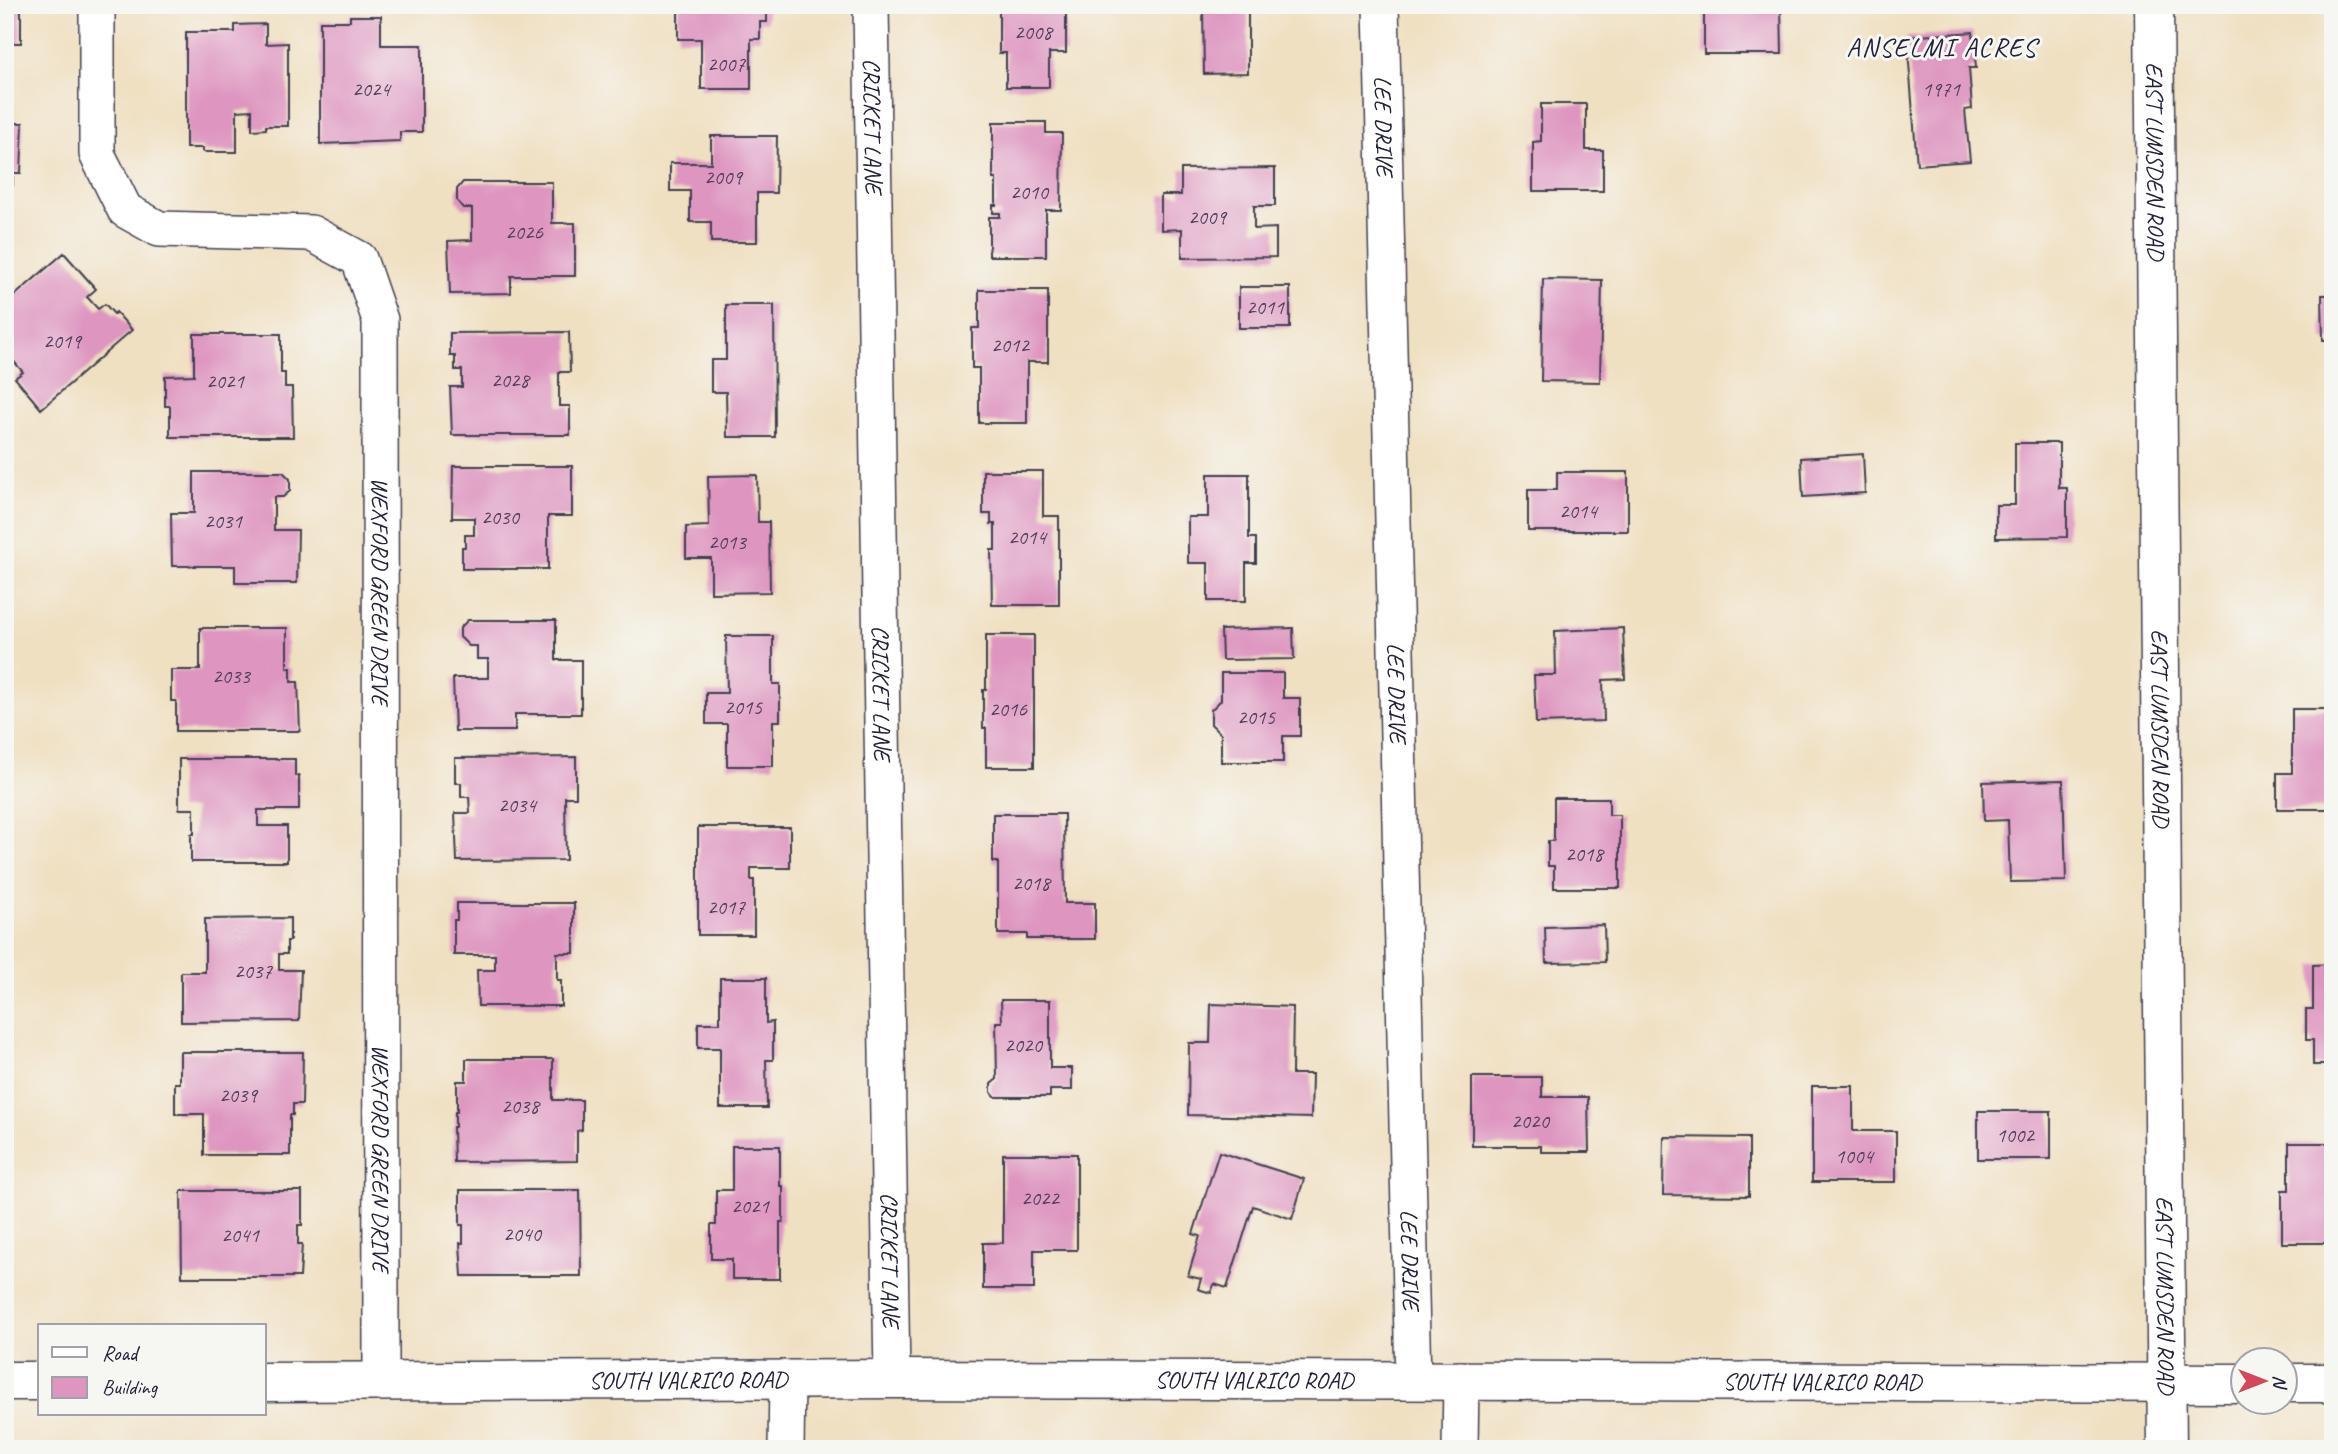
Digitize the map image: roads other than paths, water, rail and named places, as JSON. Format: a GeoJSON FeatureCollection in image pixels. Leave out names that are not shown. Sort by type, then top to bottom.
{"type":"FeatureCollection","features":[{"type":"Feature","properties":{"kind":"street","name":"WEXFORD GREEN DRIVE"},"geometry":{"type":"LineString","coordinates":[[97,5],[97,154],[125,210],[159,229],[311,233],[359,259],[380,320],[381,1382]]}},
{"type":"Feature","properties":{"kind":"street","name":"CRICKET LANE"},"geometry":{"type":"LineString","coordinates":[[871,5],[892,1379]]}},
{"type":"Feature","properties":{"kind":"street","name":"LEE DRIVE"},"geometry":{"type":"LineString","coordinates":[[1381,5],[1413,1381]]}},
{"type":"Feature","properties":{"kind":"street","name":"EAST LUMSDEN ROAD"},"geometry":{"type":"LineString","coordinates":[[2154,5],[2167,1449]]}},
{"type":"Feature","properties":{"kind":"street","name":"SOUTH VALRICO ROAD"},"geometry":{"type":"LineString","coordinates":[[266,1382],[892,1379],[2230,1383]]}},
{"type":"Feature","properties":{"kind":"street"},"geometry":{"type":"LineString","coordinates":[[1460,1449],[1461,1380]]}},
{"type":"Feature","properties":{"kind":"street"},"geometry":{"type":"LineString","coordinates":[[5,1381],[38,1381]]}},
{"type":"Feature","properties":{"kind":"street"},"geometry":{"type":"LineString","coordinates":[[786,1449],[787,1381]]}},
{"type":"Feature","properties":{"kind":"street"},"geometry":{"type":"LineString","coordinates":[[2300,1383],[2333,1383]]}},
{"type":"Feature","properties":{"kind":"district","name":"ANSELMI ACRES"},"geometry":{"type":"Point","coordinates":[1942,47]}}]}
